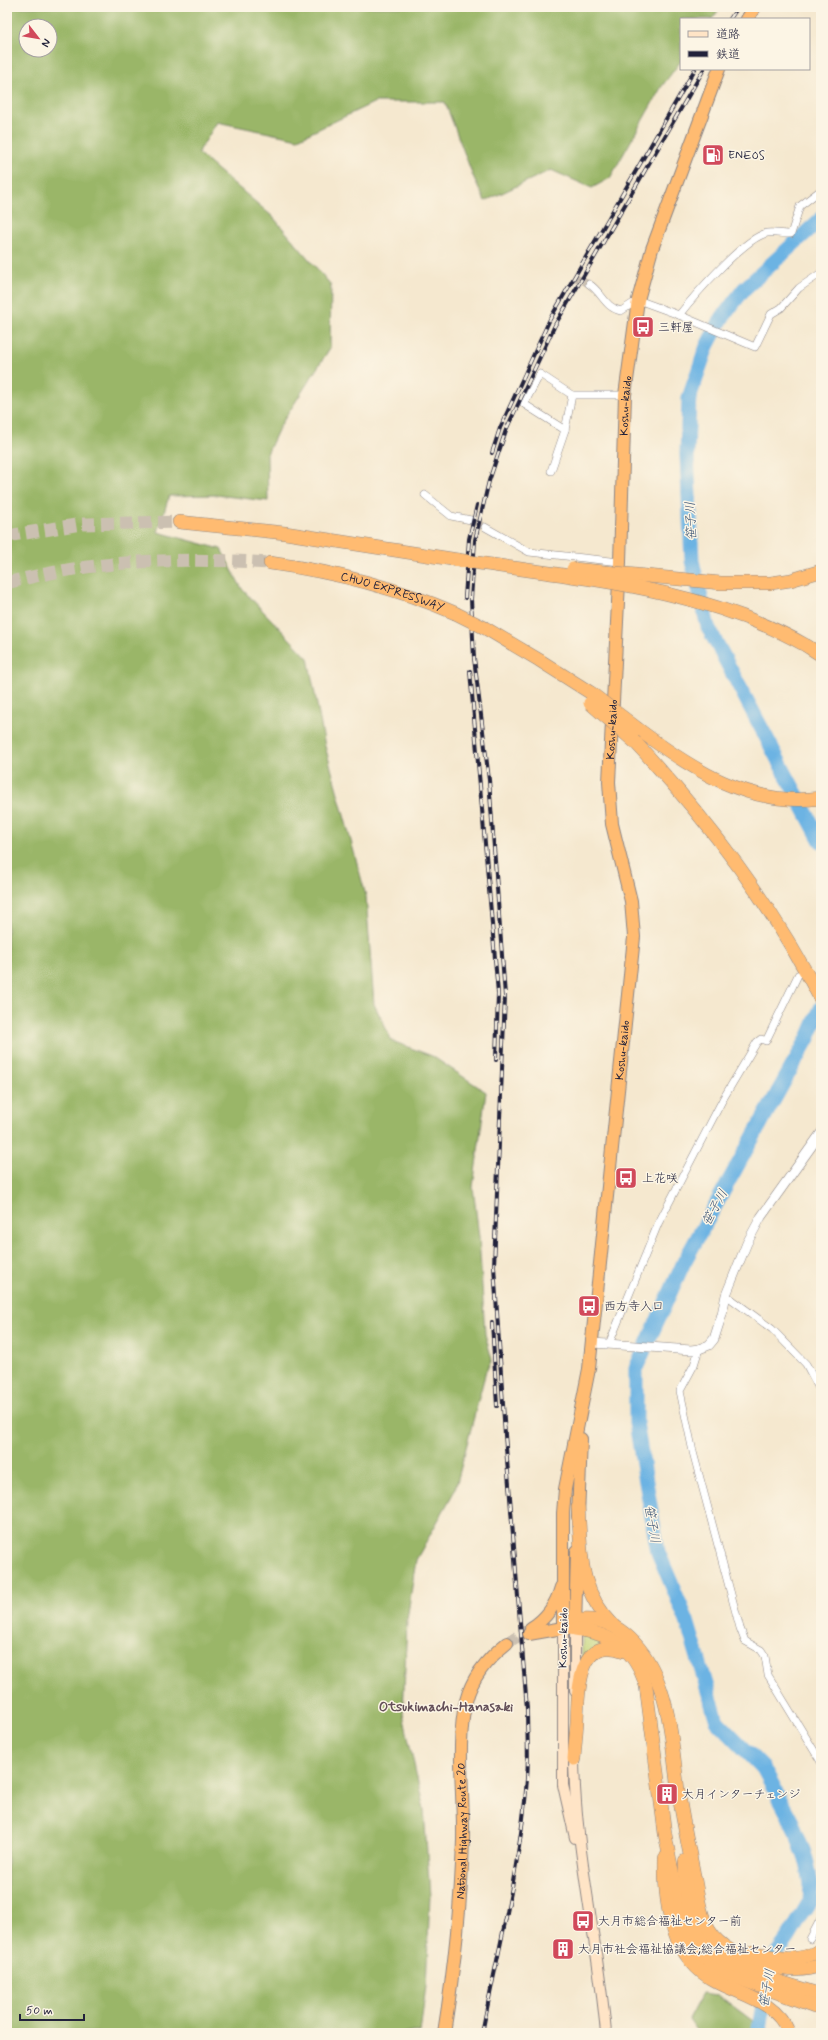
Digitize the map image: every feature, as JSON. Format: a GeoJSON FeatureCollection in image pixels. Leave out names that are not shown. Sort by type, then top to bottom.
{"type":"FeatureCollection","features":[{"type":"Feature","properties":{"kind":"highway"},"geometry":{"type":"LineString","coordinates":[[748,18],[755,7]]}},
{"type":"Feature","properties":{"kind":"highway","name":"Koshu-kaido"},"geometry":{"type":"LineString","coordinates":[[571,1626],[564,1575],[563,1513],[566,1489],[584,1400],[593,1343],[634,937],[631,901],[612,824],[609,787],[620,562],[625,395],[638,300],[652,249],[719,70]]}},
{"type":"Feature","properties":{"kind":"highway"},"geometry":{"type":"LineString","coordinates":[[180,522],[278,532],[458,559],[617,584],[695,600],[759,621],[807,646],[821,656]]}},
{"type":"Feature","properties":{"kind":"highway"},"geometry":{"type":"LineString","coordinates":[[458,559],[721,583],[771,583],[791,580],[821,571]]}},
{"type":"Feature","properties":{"kind":"highway","name":"CHUO EXPRESSWAY"},"geometry":{"type":"LineString","coordinates":[[270,563],[314,569],[352,578],[424,600],[455,613],[539,660],[590,698]]}},
{"type":"Feature","properties":{"kind":"highway"},"geometry":{"type":"LineString","coordinates":[[590,698],[638,729],[669,752],[698,770],[730,786],[748,792],[789,799],[821,798]]}},
{"type":"Feature","properties":{"kind":"highway"},"geometry":{"type":"LineString","coordinates":[[590,698],[636,743],[693,807],[724,845],[792,945],[821,1000]]}},
{"type":"Feature","properties":{"kind":"highway","name":"Koshu-kaido"},"geometry":{"type":"LineString","coordinates":[[571,1626],[584,1400]]}},
{"type":"Feature","properties":{"kind":"highway"},"geometry":{"type":"LineString","coordinates":[[578,1508],[584,1580],[598,1608],[614,1626],[638,1647],[647,1658],[662,1690],[667,1712],[685,1831],[687,1892],[696,1931],[709,1950],[735,1966],[814,2000]]}},
{"type":"Feature","properties":{"kind":"highway"},"geometry":{"type":"LineString","coordinates":[[564,1575],[553,1607],[541,1622],[530,1631],[571,1626],[589,1619],[598,1620],[614,1626]]}},
{"type":"Feature","properties":{"kind":"highway"},"geometry":{"type":"LineString","coordinates":[[571,1626],[602,1634],[619,1644],[628,1652],[639,1667],[646,1686],[650,1734],[665,1834],[664,1876],[675,1935],[680,1948],[696,1968],[718,1983],[735,1966],[776,1958],[797,1958],[821,1949]]}},
{"type":"Feature","properties":{"kind":"highway","name":"National Highway Route 20"},"geometry":{"type":"LineString","coordinates":[[444,2033],[460,1901],[463,1841],[462,1720],[472,1683],[488,1661],[507,1643]]}},
{"type":"Feature","properties":{"kind":"highway"},"geometry":{"type":"LineString","coordinates":[[574,1759],[578,1689],[584,1665],[596,1652],[603,1648],[619,1649],[628,1652]]}},
{"type":"Feature","properties":{"kind":"highway"},"geometry":{"type":"LineString","coordinates":[[685,1831],[710,1917],[723,1936],[735,1966],[752,1996],[773,2010],[782,2019],[789,2033]]}},
{"type":"Feature","properties":{"kind":"highway"},"geometry":{"type":"LineString","coordinates":[[735,1966],[800,1969],[817,1966]]}},
{"type":"Feature","properties":{"kind":"main road","name":"Koshu-kaido"},"geometry":{"type":"LineString","coordinates":[[571,1626],[574,1759],[584,1875],[606,2033]]}},
{"type":"Feature","properties":{"kind":"main road","name":"Koshu-kaido"},"geometry":{"type":"LineString","coordinates":[[571,1626],[563,1785],[584,1875]]}},
{"type":"Feature","properties":{"kind":"street"},"geometry":{"type":"LineString","coordinates":[[680,315],[693,297],[744,247],[766,233],[791,234],[800,206],[821,190]]}},
{"type":"Feature","properties":{"kind":"street"},"geometry":{"type":"LineString","coordinates":[[589,284],[597,289],[606,304],[613,310],[621,311],[638,300],[680,315],[755,347],[771,314],[782,308],[799,288],[821,273]]}},
{"type":"Feature","properties":{"kind":"street"},"geometry":{"type":"LineString","coordinates":[[564,430],[524,404],[540,374],[572,395],[625,395]]}},
{"type":"Feature","properties":{"kind":"street"},"geometry":{"type":"LineString","coordinates":[[551,471],[564,430],[572,395]]}},
{"type":"Feature","properties":{"kind":"street"},"geometry":{"type":"LineString","coordinates":[[424,495],[451,516],[463,520],[471,520]]}},
{"type":"Feature","properties":{"kind":"street"},"geometry":{"type":"LineString","coordinates":[[485,528],[529,552],[620,562]]}},
{"type":"Feature","properties":{"kind":"street"},"geometry":{"type":"LineString","coordinates":[[609,1344],[658,1224],[723,1099],[757,1042],[761,1039],[766,1041],[798,975]]}},
{"type":"Feature","properties":{"kind":"street"},"geometry":{"type":"LineString","coordinates":[[593,1343],[695,1349],[709,1345],[714,1339],[726,1295],[747,1243],[761,1217],[821,1133]]}},
{"type":"Feature","properties":{"kind":"street"},"geometry":{"type":"LineString","coordinates":[[726,1295],[772,1329],[792,1349],[806,1364],[821,1392]]}},
{"type":"Feature","properties":{"kind":"street"},"geometry":{"type":"LineString","coordinates":[[695,1349],[694,1365],[680,1391],[693,1452],[740,1628],[745,1641],[761,1650],[765,1656],[768,1675],[821,1762]]}},
{"type":"Feature","properties":{"kind":"street"},"geometry":{"type":"LineString","coordinates":[[810,1939],[821,1918]]}},
{"type":"Feature","properties":{"kind":"green space"},"geometry":{"type":"Polygon","coordinates":[[[7,7],[721,7],[713,18],[680,18],[680,62],[662,86],[610,178],[592,188],[551,170],[485,201],[473,176],[445,102],[375,102],[298,139],[217,122],[198,153],[273,217],[331,285],[330,348],[280,426],[267,454],[268,501],[216,495],[169,496],[158,532],[221,549],[242,589],[308,658],[325,746],[366,896],[374,1004],[392,1041],[432,1056],[486,1092],[473,1187],[479,1237],[485,1334],[492,1360],[486,1371],[455,1490],[416,1560],[407,1620],[403,1714],[424,1810],[430,1896],[426,1985],[420,2033],[7,2033],[7,7]]]}},
{"type":"Feature","properties":{"kind":"green space"},"geometry":{"type":"Polygon","coordinates":[[[582,1634],[610,1642],[582,1659],[582,1634]]]}},
{"type":"Feature","properties":{"kind":"green space"},"geometry":{"type":"Polygon","coordinates":[[[702,1993],[718,1995],[769,2033],[698,2033],[688,2019],[702,1993]]]}},
{"type":"Feature","properties":{"kind":"waterway","name":"笹子川"},"geometry":{"type":"LineString","coordinates":[[821,219],[744,289],[722,318],[707,346],[689,398],[687,454],[692,561],[708,627],[821,841]]}},
{"type":"Feature","properties":{"kind":"waterway","name":"笹子川"},"geometry":{"type":"LineString","coordinates":[[758,2033],[772,1960],[789,1937],[810,1901],[811,1884],[807,1862],[792,1822],[763,1768],[717,1721],[687,1621],[658,1552],[636,1423],[636,1368],[684,1262],[808,1038],[821,1008]]}},
{"type":"Feature","properties":{"kind":"tunnel"},"geometry":{"type":"LineString","coordinates":[[574,277],[589,284]]}},
{"type":"Feature","properties":{"kind":"tunnel"},"geometry":{"type":"LineString","coordinates":[[471,520],[485,527]]}},
{"type":"Feature","properties":{"kind":"tunnel"},"geometry":{"type":"LineString","coordinates":[[7,536],[82,524],[179,522]]}},
{"type":"Feature","properties":{"kind":"tunnel"},"geometry":{"type":"LineString","coordinates":[[7,583],[72,569],[137,562],[204,560],[270,563]]}},
{"type":"Feature","properties":{"kind":"tunnel"},"geometry":{"type":"LineString","coordinates":[[507,1643],[531,1628]]}},
{"type":"Feature","properties":{"kind":"railway"},"geometry":{"type":"LineString","coordinates":[[731,18],[738,7]]}},
{"type":"Feature","properties":{"kind":"railway"},"geometry":{"type":"LineString","coordinates":[[492,453],[500,428],[550,319],[694,70]]}},
{"type":"Feature","properties":{"kind":"railway"},"geometry":{"type":"LineString","coordinates":[[482,2033],[520,1842],[527,1779],[528,1753],[527,1709],[505,1435],[494,1266],[505,996],[489,780],[474,658],[471,599],[475,540],[489,481],[506,430],[555,325],[703,70]]}},
{"type":"Feature","properties":{"kind":"railway"},"geometry":{"type":"LineString","coordinates":[[465,598],[469,539],[477,505]]}},
{"type":"Feature","properties":{"kind":"railway"},"geometry":{"type":"LineString","coordinates":[[470,671],[498,993],[496,1060]]}},
{"type":"Feature","properties":{"kind":"railway"},"geometry":{"type":"LineString","coordinates":[[492,1322],[497,1406]]}},
{"type":"Feature","properties":{"kind":"place","name":"ENEOS"},"geometry":{"type":"Point","coordinates":[713,155]}},
{"type":"Feature","properties":{"kind":"place","name":"三軒屋"},"geometry":{"type":"Point","coordinates":[643,327]}},
{"type":"Feature","properties":{"kind":"place","name":"上花咲"},"geometry":{"type":"Point","coordinates":[626,1178]}},
{"type":"Feature","properties":{"kind":"place","name":"西方寺入口"},"geometry":{"type":"Point","coordinates":[589,1306]}},
{"type":"Feature","properties":{"kind":"place","name":"大月インターチェンジ"},"geometry":{"type":"Point","coordinates":[667,1794]}},
{"type":"Feature","properties":{"kind":"place","name":"大月市総合福祉センター前"},"geometry":{"type":"Point","coordinates":[583,1921]}},
{"type":"Feature","properties":{"kind":"place","name":"大月市社会福祉協議会;総合福祉センター"},"geometry":{"type":"Point","coordinates":[563,1949]}},
{"type":"Feature","properties":{"kind":"district","name":"Otsukimachi-Hanasaki"},"geometry":{"type":"Point","coordinates":[446,1706]}}]}
